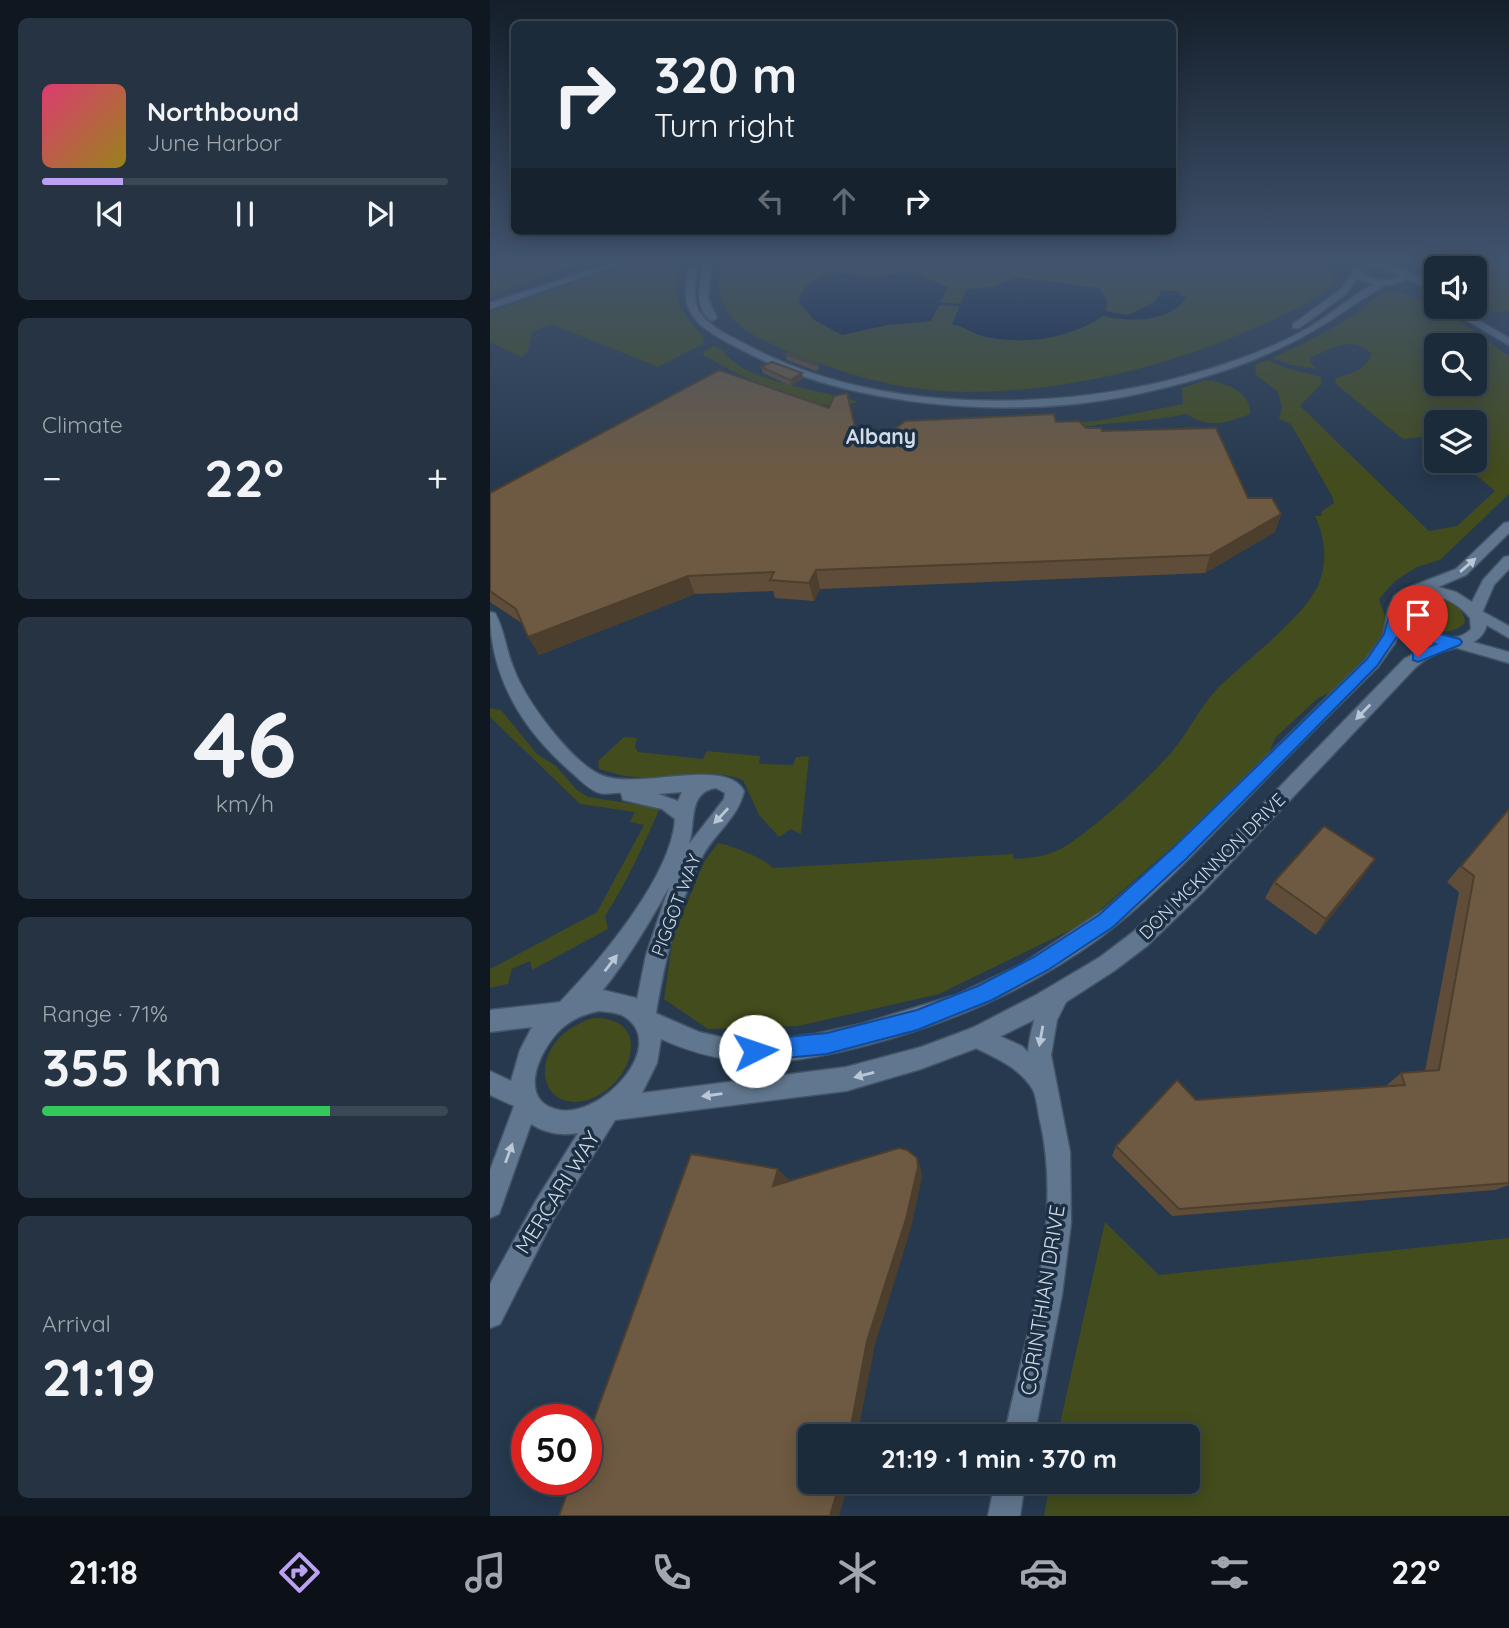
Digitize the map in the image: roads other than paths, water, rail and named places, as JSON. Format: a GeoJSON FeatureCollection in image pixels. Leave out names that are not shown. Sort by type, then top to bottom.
{"type":"FeatureCollection","features":[{"type":"Feature","properties":{"kind":"street"},"geometry":{"type":"LineString","coordinates":[[723,335],[766,361],[828,383],[890,394],[1020,403],[1101,397],[1161,386],[1218,368],[1303,335]]}},
{"type":"Feature","properties":{"kind":"street"},"geometry":{"type":"LineString","coordinates":[[968,401],[1088,392],[1183,370],[1279,335]]}},
{"type":"Feature","properties":{"kind":"street"},"geometry":{"type":"LineString","coordinates":[[1218,368],[1220,360],[1231,353]]}},
{"type":"Feature","properties":{"kind":"street"},"geometry":{"type":"LineString","coordinates":[[1183,370],[1218,368]]}},
{"type":"Feature","properties":{"kind":"street"},"geometry":{"type":"LineString","coordinates":[[1509,526],[1461,572],[1400,598],[1397,612],[1403,622],[1415,632],[1509,658]]}},
{"type":"Feature","properties":{"kind":"street"},"geometry":{"type":"LineString","coordinates":[[1475,613],[1488,583],[1509,560]]}},
{"type":"Feature","properties":{"kind":"street"},"geometry":{"type":"LineString","coordinates":[[1417,590],[1450,595],[1509,634]]}},
{"type":"Feature","properties":{"kind":"street","name":"DON MCKINNON DRIVE"},"geometry":{"type":"LineString","coordinates":[[644,1019],[699,1044],[726,1049],[755,1051],[827,1044],[917,1020],[985,993],[1041,964],[1106,921],[1180,853],[1372,663],[1391,635],[1397,612]]}},
{"type":"Feature","properties":{"kind":"street","name":"DON MCKINNON DRIVE"},"geometry":{"type":"LineString","coordinates":[[610,1109],[846,1079],[921,1058],[976,1037],[1059,994],[1107,964],[1169,912],[1410,663],[1426,652],[1476,634],[1479,622],[1475,613]]}},
{"type":"Feature","properties":{"kind":"street"},"geometry":{"type":"LineString","coordinates":[[490,617],[506,671],[522,703],[555,747],[594,781],[614,791],[667,803],[684,816]]}},
{"type":"Feature","properties":{"kind":"street"},"geometry":{"type":"LineString","coordinates":[[594,781],[625,787],[709,781]]}},
{"type":"Feature","properties":{"kind":"street","name":"PIGGOT WAY"},"geometry":{"type":"LineString","coordinates":[[564,1013],[597,981],[623,946],[684,835],[684,807],[689,795],[709,781],[728,784],[735,791],[735,797],[727,811],[701,839],[660,937],[644,1019]]}},
{"type":"Feature","properties":{"kind":"street","name":"CORINTHIAN DRIVE"},"geometry":{"type":"LineString","coordinates":[[1021,1424],[1058,1228],[1058,1152],[1040,1081],[1039,1057],[1042,1028],[1059,994]]}},
{"type":"Feature","properties":{"kind":"street"},"geometry":{"type":"LineString","coordinates":[[490,1083],[526,1100],[541,1117],[567,1124],[582,1122],[610,1109],[633,1088],[646,1065],[650,1041],[644,1019],[631,1006],[611,1000],[587,1002],[564,1013],[543,1031],[528,1053],[522,1077],[526,1100],[490,1205]]}},
{"type":"Feature","properties":{"kind":"street"},"geometry":{"type":"LineString","coordinates":[[490,1021],[564,1013]]}},
{"type":"Feature","properties":{"kind":"street","name":"CORINTHIAN DRIVE"},"geometry":{"type":"LineString","coordinates":[[976,1037],[1014,1054],[1040,1081]]}},
{"type":"Feature","properties":{"kind":"street","name":"MERCARI WAY"},"geometry":{"type":"LineString","coordinates":[[490,1314],[522,1245],[559,1182],[610,1109]]}},
{"type":"Feature","properties":{"kind":"street"},"geometry":{"type":"LineString","coordinates":[[1004,1516],[1008,1494]]}},
{"type":"Feature","properties":{"kind":"water"},"geometry":{"type":"Polygon","coordinates":[[[979,335],[1061,335],[1029,340],[979,335]]]}},
{"type":"Feature","properties":{"kind":"district","name":"Albany"},"geometry":{"type":"Point","coordinates":[881,436]}}]}
